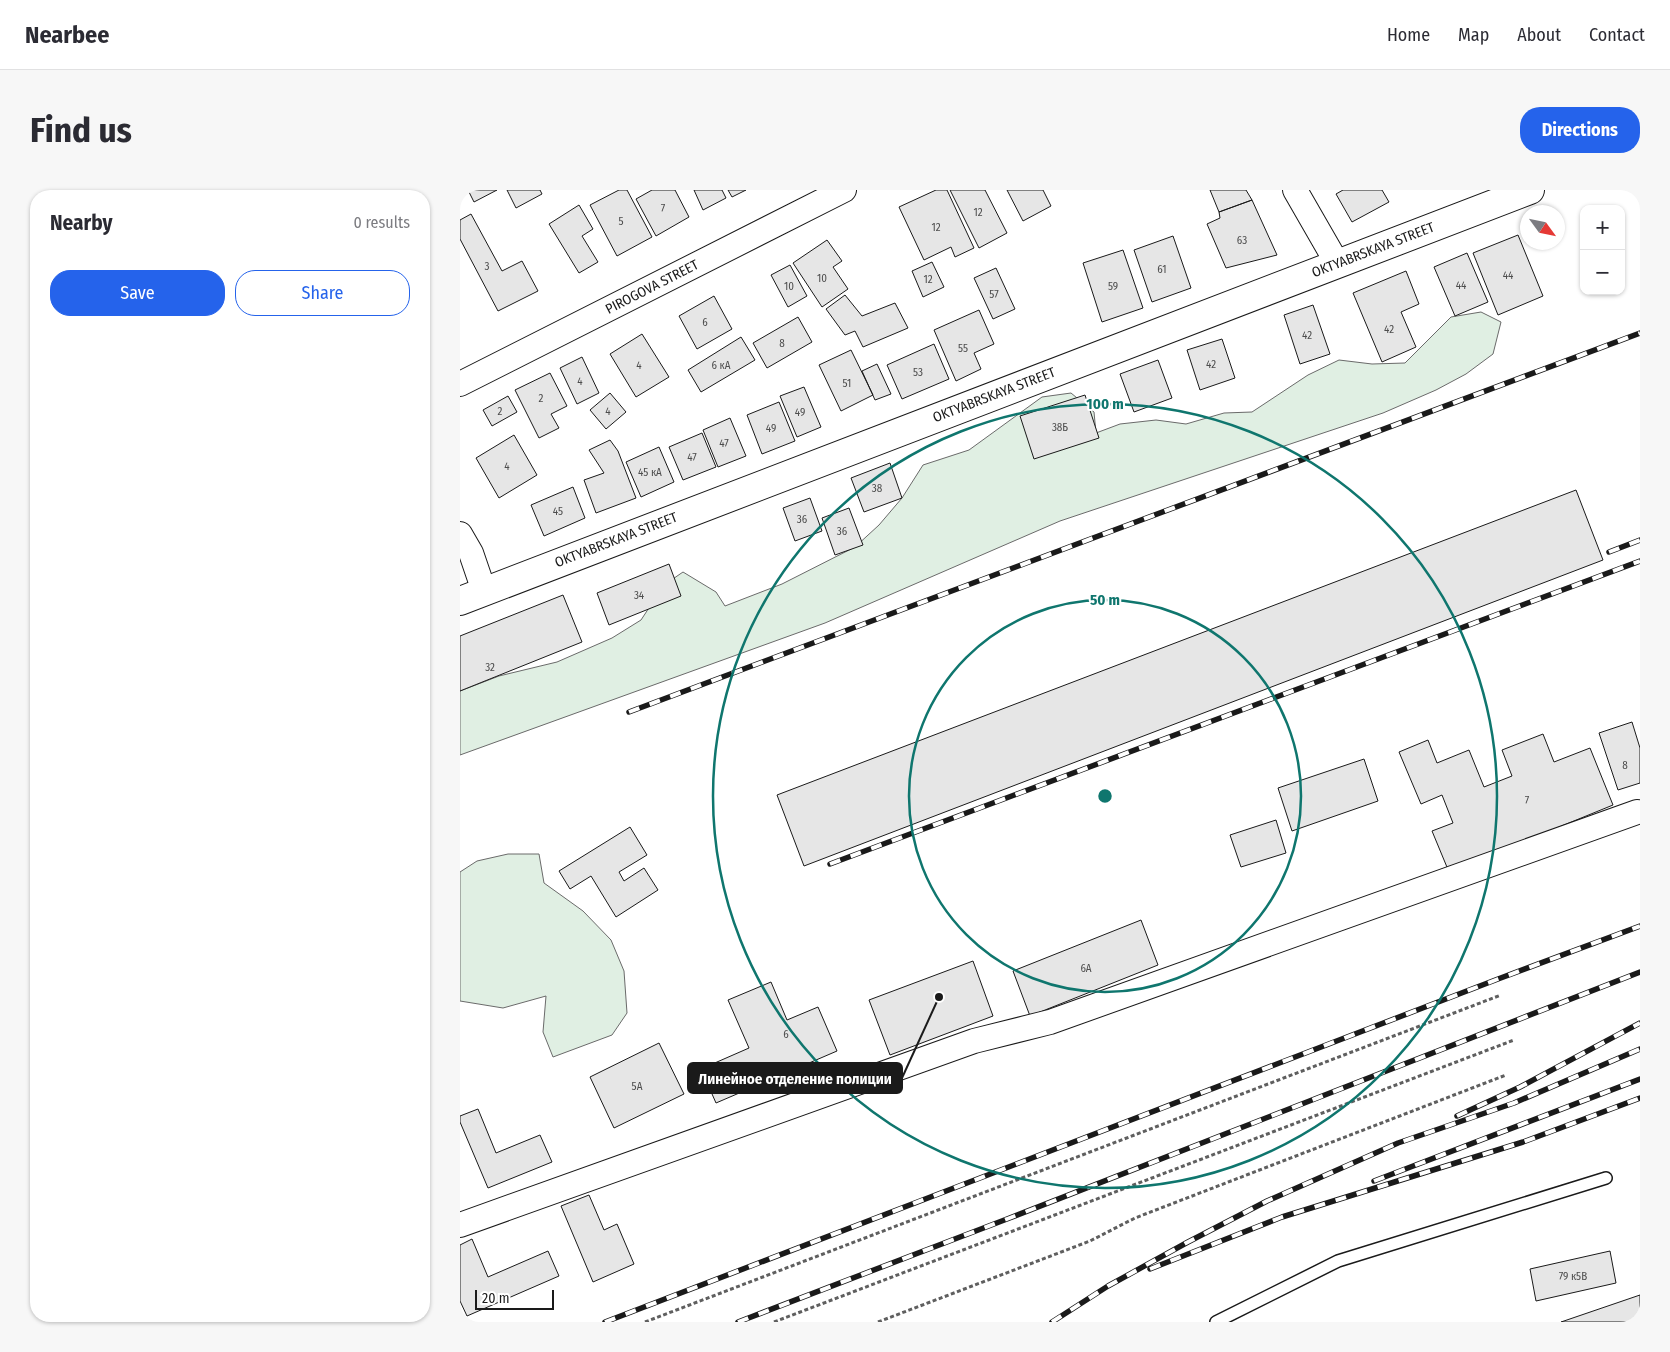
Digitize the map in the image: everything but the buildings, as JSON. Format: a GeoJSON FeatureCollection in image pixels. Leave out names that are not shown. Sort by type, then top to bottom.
{"type":"FeatureCollection","features":[{"type":"Feature","properties":{"kind":"street","name":"PIROGOVA STREET"},"geometry":{"type":"LineString","coordinates":[[460,384],[844,190]]}},
{"type":"Feature","properties":{"kind":"street"},"geometry":{"type":"LineString","coordinates":[[1295,190],[1337,263]]}},
{"type":"Feature","properties":{"kind":"street","name":"OKTYABRSKAYA STREET"},"geometry":{"type":"LineString","coordinates":[[472,596],[1530,190]]}},
{"type":"Feature","properties":{"kind":"street"},"geometry":{"type":"LineString","coordinates":[[460,534],[471,553],[472,596]]}},
{"type":"Feature","properties":{"kind":"street"},"geometry":{"type":"LineString","coordinates":[[460,1225],[974,1041],[1050,1022],[1638,811]]}},
{"type":"Feature","properties":{"kind":"lane"},"geometry":{"type":"LineString","coordinates":[[1216,1322],[1338,1261],[1606,1178]]}},
{"type":"Feature","properties":{"kind":"path"},"geometry":{"type":"LineString","coordinates":[[645,1322],[1501,995]]}},
{"type":"Feature","properties":{"kind":"path"},"geometry":{"type":"LineString","coordinates":[[774,1322],[1514,1040]]}},
{"type":"Feature","properties":{"kind":"path"},"geometry":{"type":"LineString","coordinates":[[878,1322],[1090,1241],[1135,1218],[1506,1076]]}},
{"type":"Feature","properties":{"kind":"green space"},"geometry":{"type":"Polygon","coordinates":[[[1481,312],[1501,322],[1493,354],[1466,374],[1436,390],[1383,413],[1060,521],[825,623],[460,755],[460,691],[499,676],[557,662],[612,638],[641,620],[664,585],[683,572],[716,592],[725,606],[782,584],[855,547],[879,525],[902,498],[923,465],[969,450],[1042,397],[1071,393],[1094,412],[1096,433],[1120,424],[1156,420],[1186,424],[1224,413],[1252,412],[1308,375],[1339,360],[1372,364],[1405,363],[1451,317],[1481,312]]]}},
{"type":"Feature","properties":{"kind":"green space"},"geometry":{"type":"Polygon","coordinates":[[[508,854],[539,854],[544,883],[583,911],[611,940],[624,971],[627,1013],[612,1035],[553,1057],[543,1032],[546,996],[503,1008],[460,1001],[460,872],[477,861],[508,854]]]}},
{"type":"Feature","properties":{"kind":"railway"},"geometry":{"type":"LineString","coordinates":[[629,712],[1640,333]]}},
{"type":"Feature","properties":{"kind":"railway"},"geometry":{"type":"LineString","coordinates":[[1609,552],[1640,540]]}},
{"type":"Feature","properties":{"kind":"railway"},"geometry":{"type":"LineString","coordinates":[[830,864],[1640,561]]}},
{"type":"Feature","properties":{"kind":"railway"},"geometry":{"type":"LineString","coordinates":[[605,1322],[1640,926]]}},
{"type":"Feature","properties":{"kind":"railway"},"geometry":{"type":"LineString","coordinates":[[738,1322],[1640,972]]}},
{"type":"Feature","properties":{"kind":"railway"},"geometry":{"type":"LineString","coordinates":[[1457,1116],[1520,1087],[1640,1023]]}},
{"type":"Feature","properties":{"kind":"railway"},"geometry":{"type":"LineString","coordinates":[[1052,1322],[1108,1286],[1267,1201],[1398,1143],[1514,1103],[1640,1049]]}},
{"type":"Feature","properties":{"kind":"railway"},"geometry":{"type":"LineString","coordinates":[[1374,1181],[1640,1079]]}},
{"type":"Feature","properties":{"kind":"railway"},"geometry":{"type":"LineString","coordinates":[[1150,1269],[1282,1217],[1523,1142],[1640,1098]]}},
{"type":"Feature","properties":{"kind":"place","name":"Линейное отделение полиции"},"geometry":{"type":"Point","coordinates":[939,997]}}]}
